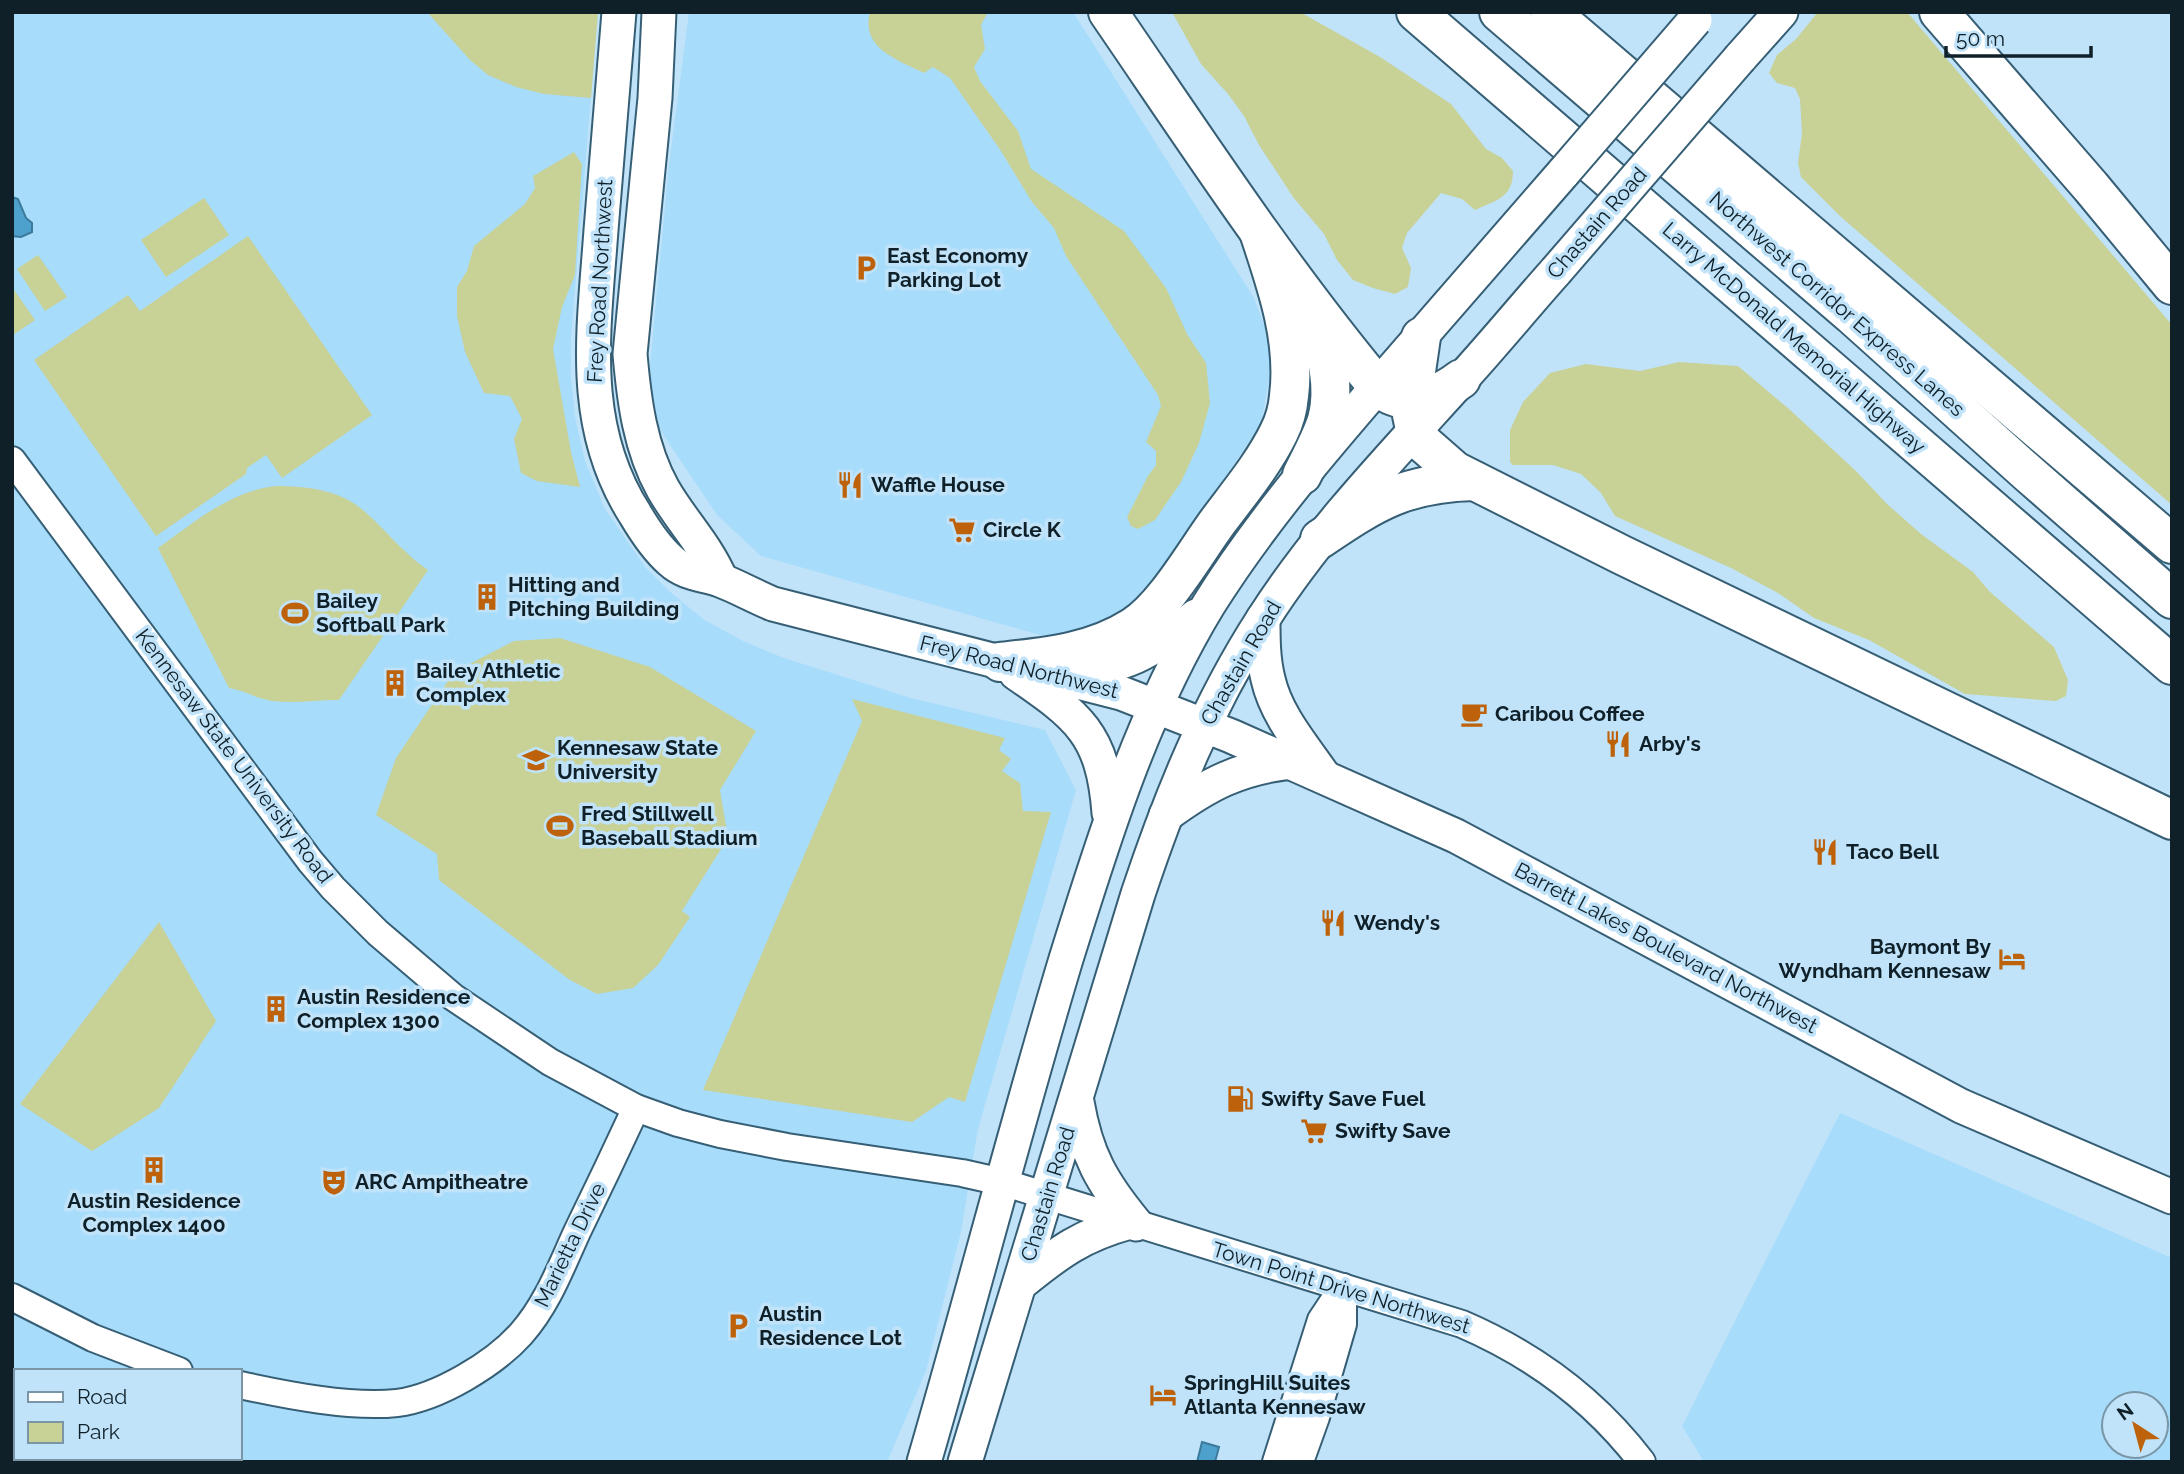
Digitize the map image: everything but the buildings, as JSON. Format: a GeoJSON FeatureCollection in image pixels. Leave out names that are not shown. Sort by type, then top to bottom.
{"type":"FeatureCollection","features":[{"type":"Feature","properties":{"kind":"highway"},"geometry":{"type":"LineString","coordinates":[[1108,12],[1260,234],[1313,306],[1402,405],[1423,443],[1436,457],[1474,481],[2172,820]]}},
{"type":"Feature","properties":{"kind":"highway","name":"Larry McDonald Memorial Highway"},"geometry":{"type":"LineString","coordinates":[[1416,12],[2172,665]]}},
{"type":"Feature","properties":{"kind":"highway","name":"Northwest Corridor Express Lanes"},"geometry":{"type":"LineString","coordinates":[[1499,12],[1852,315],[2172,599]]}},
{"type":"Feature","properties":{"kind":"highway"},"geometry":{"type":"LineString","coordinates":[[1550,12],[2172,544]]}},
{"type":"Feature","properties":{"kind":"highway"},"geometry":{"type":"LineString","coordinates":[[1939,12],[2172,285]]}},
{"type":"Feature","properties":{"kind":"highway"},"geometry":{"type":"LineString","coordinates":[[1000,662],[1062,655],[1093,646],[1118,636],[1148,616],[1269,450],[1286,416],[1291,372],[1290,350],[1279,296],[1260,234]]}},
{"type":"Feature","properties":{"kind":"highway"},"geometry":{"type":"LineString","coordinates":[[1302,475],[1327,419],[1330,396],[1328,367],[1313,306]]}},
{"type":"Feature","properties":{"kind":"highway"},"geometry":{"type":"LineString","coordinates":[[1402,405],[1421,337]]}},
{"type":"Feature","properties":{"kind":"highway"},"geometry":{"type":"LineString","coordinates":[[1402,405],[1436,396],[1461,379]]}},
{"type":"Feature","properties":{"kind":"highway"},"geometry":{"type":"LineString","coordinates":[[1320,539],[1371,506],[1409,489],[1446,482],[1474,481]]}},
{"type":"Feature","properties":{"kind":"main road","name":"Frey Road Northwest"},"geometry":{"type":"LineString","coordinates":[[619,12],[593,326],[592,375],[596,411],[616,478],[633,511],[652,539],[673,562],[686,570],[720,580],[764,601],[813,616],[1121,693],[1157,705]]}},
{"type":"Feature","properties":{"kind":"main road","name":"Frey Road Northwest"},"geometry":{"type":"LineString","coordinates":[[659,12],[655,98],[632,333],[633,394],[641,432],[663,489],[706,549],[720,580]]}},
{"type":"Feature","properties":{"kind":"main road","name":"Chastain Road"},"geometry":{"type":"LineString","coordinates":[[1461,379],[1781,12]]}},
{"type":"Feature","properties":{"kind":"main road"},"geometry":{"type":"LineString","coordinates":[[1421,337],[1698,16]]}},
{"type":"Feature","properties":{"kind":"main road","name":"Chastain Road"},"geometry":{"type":"LineString","coordinates":[[965,1462],[1138,894],[1166,815],[1204,724],[1238,659],[1263,618],[1320,539],[1402,405]]}},
{"type":"Feature","properties":{"kind":"main road"},"geometry":{"type":"LineString","coordinates":[[924,1462],[1051,1009],[1110,819],[1157,705],[1208,606],[1252,541],[1302,475],[1402,405]]}},
{"type":"Feature","properties":{"kind":"main road"},"geometry":{"type":"LineString","coordinates":[[1045,673],[1098,669],[1125,662],[1170,637],[1208,606]]}},
{"type":"Feature","properties":{"kind":"main road"},"geometry":{"type":"LineString","coordinates":[[1263,618],[1268,681],[1276,703],[1322,775]]}},
{"type":"Feature","properties":{"kind":"main road"},"geometry":{"type":"LineString","coordinates":[[1000,662],[1059,703],[1080,722],[1090,736],[1105,774],[1110,819]]}},
{"type":"Feature","properties":{"kind":"main road","name":"Barrett Lakes Boulevard Northwest"},"geometry":{"type":"LineString","coordinates":[[1157,705],[1433,825],[1961,1106],[2172,1197]]}},
{"type":"Feature","properties":{"kind":"main road"},"geometry":{"type":"LineString","coordinates":[[1166,815],[1223,778],[1262,765],[1291,762]]}},
{"type":"Feature","properties":{"kind":"main road"},"geometry":{"type":"LineString","coordinates":[[1021,1283],[1070,1245],[1096,1232],[1133,1223],[1092,1161],[1077,1099]]}},
{"type":"Feature","properties":{"kind":"street","name":"Kennesaw State University Road"},"geometry":{"type":"LineString","coordinates":[[12,460],[280,823],[341,897],[398,952],[473,1011],[550,1062],[636,1108],[678,1124],[720,1135],[962,1173],[1002,1182]]}},
{"type":"Feature","properties":{"kind":"street","name":"Marietta Drive"},"geometry":{"type":"LineString","coordinates":[[242,1385],[364,1404],[399,1403],[434,1392],[470,1374],[520,1335],[542,1306],[636,1108]]}},
{"type":"Feature","properties":{"kind":"street","name":"Town Point Drive Northwest"},"geometry":{"type":"LineString","coordinates":[[1002,1182],[1462,1324],[1519,1352],[1554,1374],[1610,1423],[1642,1462]]}},
{"type":"Feature","properties":{"kind":"street"},"geometry":{"type":"LineString","coordinates":[[1276,1462],[1321,1321],[1343,1287]]}},
{"type":"Feature","properties":{"kind":"street"},"geometry":{"type":"LineString","coordinates":[[1297,1462],[1302,1456],[1316,1417],[1343,1324],[1343,1287]]}},
{"type":"Feature","properties":{"kind":"street"},"geometry":{"type":"LineString","coordinates":[[12,1297],[93,1338],[174,1369]]}},
{"type":"Feature","properties":{"kind":"shaded area","name":"Kennesaw State University"},"geometry":{"type":"Polygon","coordinates":[[[12,12],[598,12],[571,338],[571,376],[575,417],[585,461],[605,509],[646,568],[669,591],[703,619],[743,641],[784,658],[911,698],[1045,730],[1076,790],[978,1129],[961,1232],[926,1371],[887,1462],[12,1462],[12,12]]]}},
{"type":"Feature","properties":{"kind":"shaded area"},"geometry":{"type":"Polygon","coordinates":[[[689,12],[1073,12],[1254,298],[1274,351],[1261,425],[1134,609],[1097,635],[1040,635],[761,556],[717,515],[658,427],[649,375],[669,165],[689,12]]]}},
{"type":"Feature","properties":{"kind":"shaded area"},"geometry":{"type":"Polygon","coordinates":[[[12,197],[18,199],[26,218],[32,223],[32,232],[21,237],[12,236],[12,197]]]}},
{"type":"Feature","properties":{"kind":"shaded area"},"geometry":{"type":"Polygon","coordinates":[[[1840,1113],[2172,1258],[2172,1462],[1704,1462],[1682,1426],[1840,1113]]]}},
{"type":"Feature","properties":{"kind":"shaded area"},"geometry":{"type":"Polygon","coordinates":[[[1202,1442],[1219,1447],[1215,1462],[1197,1462],[1202,1442]]]}},
{"type":"Feature","properties":{"kind":"green space"},"geometry":{"type":"Polygon","coordinates":[[[427,12],[598,12],[591,98],[544,94],[516,87],[488,75],[470,60],[427,12]]]}},
{"type":"Feature","properties":{"kind":"green space"},"geometry":{"type":"Polygon","coordinates":[[[870,12],[988,12],[981,25],[985,49],[974,67],[980,81],[1018,131],[1031,169],[1124,231],[1166,288],[1187,334],[1206,363],[1210,403],[1199,443],[1181,482],[1155,520],[1138,529],[1131,526],[1127,517],[1156,465],[1156,451],[1146,442],[1161,406],[1158,395],[1066,256],[1054,228],[1032,202],[1001,151],[950,78],[933,67],[924,73],[884,51],[871,35],[868,24],[870,12]]]}},
{"type":"Feature","properties":{"kind":"green space"},"geometry":{"type":"Polygon","coordinates":[[[1172,12],[1300,12],[1380,57],[1451,104],[1486,149],[1502,158],[1513,171],[1507,193],[1475,210],[1462,199],[1441,193],[1407,233],[1402,248],[1411,268],[1408,287],[1395,294],[1353,280],[1337,260],[1324,234],[1293,197],[1259,145],[1244,116],[1201,64],[1172,12]]]}},
{"type":"Feature","properties":{"kind":"green space"},"geometry":{"type":"Polygon","coordinates":[[[1818,12],[1907,12],[2172,325],[2172,505],[1840,216],[1801,177],[1798,163],[1802,133],[1800,99],[1795,88],[1777,83],[1769,73],[1777,55],[1796,39],[1818,12]]]}},
{"type":"Feature","properties":{"kind":"green space"},"geometry":{"type":"Polygon","coordinates":[[[574,152],[582,164],[575,275],[562,307],[553,349],[571,452],[580,487],[537,481],[521,473],[514,439],[522,419],[510,396],[484,393],[465,352],[457,316],[457,287],[467,271],[474,246],[525,204],[535,188],[533,176],[574,152]]]}},
{"type":"Feature","properties":{"kind":"green space"},"geometry":{"type":"Polygon","coordinates":[[[204,198],[229,235],[166,277],[141,240],[204,198]]]}},
{"type":"Feature","properties":{"kind":"green space"},"geometry":{"type":"Polygon","coordinates":[[[248,236],[372,415],[282,478],[266,455],[247,468],[246,474],[156,536],[34,360],[128,295],[140,311],[248,236]]]}},
{"type":"Feature","properties":{"kind":"green space"},"geometry":{"type":"Polygon","coordinates":[[[38,255],[67,297],[45,311],[17,269],[38,255]]]}},
{"type":"Feature","properties":{"kind":"green space"},"geometry":{"type":"Polygon","coordinates":[[[12,287],[35,320],[13,335],[12,334],[12,287]]]}},
{"type":"Feature","properties":{"kind":"green space"},"geometry":{"type":"Polygon","coordinates":[[[1679,362],[1738,366],[1789,409],[1856,471],[1887,504],[1921,534],[1973,572],[1989,591],[2054,647],[2068,680],[2066,696],[2056,701],[1965,694],[1869,640],[1814,618],[1778,593],[1731,568],[1615,516],[1601,493],[1581,474],[1553,465],[1513,465],[1510,462],[1510,430],[1523,402],[1550,373],[1586,364],[1640,371],[1679,362]]]}},
{"type":"Feature","properties":{"kind":"green space","name":"Bailey Softball Park"},"geometry":{"type":"Polygon","coordinates":[[[276,486],[311,488],[345,498],[364,511],[428,570],[339,700],[272,701],[229,688],[158,548],[228,501],[259,489],[276,486]]]}},
{"type":"Feature","properties":{"kind":"green space","name":"Fred Stillwell Baseball Stadium"},"geometry":{"type":"Polygon","coordinates":[[[560,638],[650,667],[756,731],[720,790],[728,838],[682,911],[690,917],[658,965],[633,988],[597,994],[570,980],[439,880],[437,854],[376,815],[396,758],[454,672],[514,641],[560,638]]]}},
{"type":"Feature","properties":{"kind":"green space"},"geometry":{"type":"Polygon","coordinates":[[[852,699],[1005,738],[999,750],[1011,759],[1002,771],[1020,783],[1023,811],[1051,812],[965,1102],[949,1097],[912,1122],[703,1090],[862,721],[852,699]]]}},
{"type":"Feature","properties":{"kind":"green space"},"geometry":{"type":"Polygon","coordinates":[[[159,922],[216,1021],[159,1108],[92,1151],[20,1104],[159,922]]]}},
{"type":"Feature","properties":{"kind":"place","name":"East Economy Parking Lot"},"geometry":{"type":"Point","coordinates":[866,268]}},
{"type":"Feature","properties":{"kind":"place","name":"Waffle House"},"geometry":{"type":"Point","coordinates":[850,485]}},
{"type":"Feature","properties":{"kind":"place","name":"Circle K"},"geometry":{"type":"Point","coordinates":[962,530]}},
{"type":"Feature","properties":{"kind":"place","name":"Hitting and Pitching Building"},"geometry":{"type":"Point","coordinates":[487,597]}},
{"type":"Feature","properties":{"kind":"place","name":"Bailey Softball Park"},"geometry":{"type":"Point","coordinates":[295,613]}},
{"type":"Feature","properties":{"kind":"place","name":"Bailey Athletic Complex"},"geometry":{"type":"Point","coordinates":[395,683]}},
{"type":"Feature","properties":{"kind":"place","name":"Caribou Coffee"},"geometry":{"type":"Point","coordinates":[1474,714]}},
{"type":"Feature","properties":{"kind":"place","name":"Arby's"},"geometry":{"type":"Point","coordinates":[1618,744]}},
{"type":"Feature","properties":{"kind":"place","name":"Kennesaw State University"},"geometry":{"type":"Point","coordinates":[536,760]}},
{"type":"Feature","properties":{"kind":"place","name":"Fred Stillwell Baseball Stadium"},"geometry":{"type":"Point","coordinates":[560,826]}},
{"type":"Feature","properties":{"kind":"place","name":"Taco Bell"},"geometry":{"type":"Point","coordinates":[1825,852]}},
{"type":"Feature","properties":{"kind":"place","name":"Wendy's"},"geometry":{"type":"Point","coordinates":[1333,923]}},
{"type":"Feature","properties":{"kind":"place","name":"Baymont By Wyndham Kennesaw"},"geometry":{"type":"Point","coordinates":[2012,959]}},
{"type":"Feature","properties":{"kind":"place","name":"Austin Residence Complex 1300"},"geometry":{"type":"Point","coordinates":[276,1009]}},
{"type":"Feature","properties":{"kind":"place","name":"Swifty Save Fuel"},"geometry":{"type":"Point","coordinates":[1240,1099]}},
{"type":"Feature","properties":{"kind":"place","name":"Swifty Save"},"geometry":{"type":"Point","coordinates":[1314,1131]}},
{"type":"Feature","properties":{"kind":"place","name":"Austin Residence Complex 1400"},"geometry":{"type":"Point","coordinates":[154,1170]}},
{"type":"Feature","properties":{"kind":"place","name":"ARC Ampitheatre"},"geometry":{"type":"Point","coordinates":[334,1182]}},
{"type":"Feature","properties":{"kind":"place","name":"Austin Residence Lot"},"geometry":{"type":"Point","coordinates":[738,1326]}},
{"type":"Feature","properties":{"kind":"place","name":"SpringHill Suites Atlanta Kennesaw"},"geometry":{"type":"Point","coordinates":[1163,1395]}}]}
